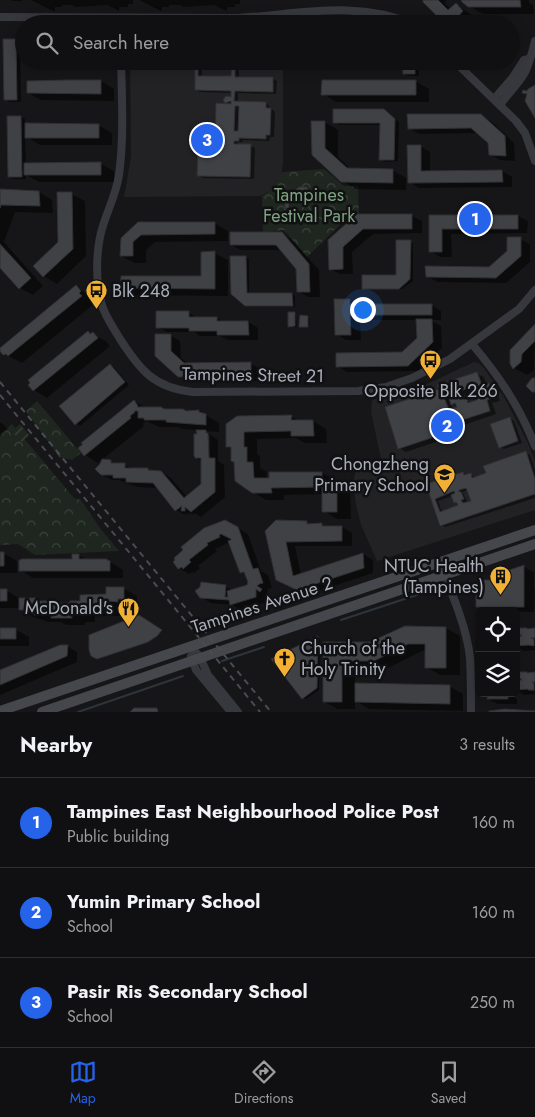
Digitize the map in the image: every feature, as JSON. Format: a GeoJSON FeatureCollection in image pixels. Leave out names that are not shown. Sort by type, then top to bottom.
{"type":"FeatureCollection","features":[{"type":"Feature","properties":{"kind":"main road","name":"Tampines Avenue 2"},"geometry":{"type":"LineString","coordinates":[[0,711],[535,530]]}},
{"type":"Feature","properties":{"kind":"main road","name":"Tampines Avenue 2"},"geometry":{"type":"LineString","coordinates":[[42,712],[535,544]]}},
{"type":"Feature","properties":{"kind":"main road"},"geometry":{"type":"LineString","coordinates":[[355,592],[375,589],[380,592],[382,597]]}},
{"type":"Feature","properties":{"kind":"street"},"geometry":{"type":"LineString","coordinates":[[261,15],[337,2]]}},
{"type":"Feature","properties":{"kind":"street"},"geometry":{"type":"LineString","coordinates":[[386,7],[399,15]]}},
{"type":"Feature","properties":{"kind":"street"},"geometry":{"type":"LineString","coordinates":[[0,18],[15,18]]}},
{"type":"Feature","properties":{"kind":"street"},"geometry":{"type":"LineString","coordinates":[[520,66],[524,60],[529,59],[535,41]]}},
{"type":"Feature","properties":{"kind":"street","name":"Tampines Street 21"},"geometry":{"type":"LineString","coordinates":[[121,70],[122,146],[119,178],[100,238],[99,293],[103,309],[112,327],[132,358],[149,377],[171,388],[193,392],[358,391],[386,387],[412,378],[444,362],[472,344],[519,309],[535,290]]}},
{"type":"Feature","properties":{"kind":"street"},"geometry":{"type":"LineString","coordinates":[[463,70],[516,121],[525,133],[535,161]]}},
{"type":"Feature","properties":{"kind":"street"},"geometry":{"type":"LineString","coordinates":[[497,102],[518,70]]}},
{"type":"Feature","properties":{"kind":"street"},"geometry":{"type":"LineString","coordinates":[[472,344],[511,394],[535,446]]}},
{"type":"Feature","properties":{"kind":"street"},"geometry":{"type":"LineString","coordinates":[[439,563],[468,646],[471,712]]}},
{"type":"Feature","properties":{"kind":"street"},"geometry":{"type":"LineString","coordinates":[[190,646],[196,659],[238,712]]}},
{"type":"Feature","properties":{"kind":"street"},"geometry":{"type":"LineString","coordinates":[[196,659],[196,670],[231,712]]}},
{"type":"Feature","properties":{"kind":"shaded area"},"geometry":{"type":"Polygon","coordinates":[[[130,70],[283,70],[283,163],[281,179],[272,190],[260,196],[124,197],[131,156],[130,70]]]}},
{"type":"Feature","properties":{"kind":"shaded area"},"geometry":{"type":"Polygon","coordinates":[[[474,362],[479,363],[484,368],[504,397],[527,441],[535,461],[535,510],[377,561],[361,525],[353,483],[356,469],[381,459],[371,412],[372,400],[427,384],[474,362]]]}},
{"type":"Feature","properties":{"kind":"green space","name":"Tampines Festival Park"},"geometry":{"type":"Polygon","coordinates":[[[324,169],[344,186],[358,186],[359,213],[345,220],[307,257],[284,230],[263,232],[262,196],[275,187],[282,172],[324,169]]]}},
{"type":"Feature","properties":{"kind":"green space"},"geometry":{"type":"Polygon","coordinates":[[[37,401],[81,453],[72,460],[59,457],[26,411],[37,401]]]}},
{"type":"Feature","properties":{"kind":"green space"},"geometry":{"type":"Polygon","coordinates":[[[12,424],[74,498],[81,500],[119,551],[35,555],[18,544],[0,545],[0,434],[12,424]]]}},
{"type":"Feature","properties":{"kind":"green space"},"geometry":{"type":"Polygon","coordinates":[[[20,424],[29,435],[22,442],[13,433],[13,430],[20,424]]]}},
{"type":"Feature","properties":{"kind":"building"},"geometry":{"type":"Polygon","coordinates":[[[423,0],[438,0],[448,10],[456,3],[463,11],[460,15],[436,15],[423,0]]]}},
{"type":"Feature","properties":{"kind":"building"},"geometry":{"type":"Polygon","coordinates":[[[462,0],[520,0],[521,7],[468,7],[462,0]]]}},
{"type":"Feature","properties":{"kind":"building"},"geometry":{"type":"Polygon","coordinates":[[[3,39],[15,39],[17,100],[4,100],[3,39]]]}},
{"type":"Feature","properties":{"kind":"building"},"geometry":{"type":"Polygon","coordinates":[[[195,70],[198,70],[198,76],[231,76],[231,70],[235,70],[235,77],[273,77],[273,92],[235,91],[234,101],[266,102],[266,108],[271,108],[270,135],[266,135],[266,139],[239,138],[239,141],[234,141],[234,144],[251,144],[250,177],[197,176],[198,143],[215,143],[216,103],[231,104],[231,101],[225,103],[223,100],[226,96],[231,97],[231,91],[195,90],[195,70]],[[235,106],[234,131],[238,131],[239,106],[235,106]]]}},
{"type":"Feature","properties":{"kind":"building"},"geometry":{"type":"Polygon","coordinates":[[[403,70],[415,70],[415,74],[403,74],[403,70]]]}},
{"type":"Feature","properties":{"kind":"building"},"geometry":{"type":"Polygon","coordinates":[[[101,80],[101,94],[27,93],[27,81],[101,80]]]}},
{"type":"Feature","properties":{"kind":"building"},"geometry":{"type":"Polygon","coordinates":[[[322,80],[416,80],[416,95],[321,95],[322,80]]]}},
{"type":"Feature","properties":{"kind":"building"},"geometry":{"type":"Polygon","coordinates":[[[535,85],[535,118],[525,101],[527,94],[522,93],[523,90],[527,91],[535,85]]]}},
{"type":"Feature","properties":{"kind":"building"},"geometry":{"type":"Polygon","coordinates":[[[333,109],[384,109],[395,119],[394,160],[379,160],[380,123],[333,123],[333,109]]]}},
{"type":"Feature","properties":{"kind":"building"},"geometry":{"type":"Polygon","coordinates":[[[407,114],[481,114],[505,136],[506,156],[489,155],[488,143],[471,128],[408,129],[407,114]]]}},
{"type":"Feature","properties":{"kind":"building"},"geometry":{"type":"Polygon","coordinates":[[[7,116],[21,116],[22,177],[8,177],[7,116]]]}},
{"type":"Feature","properties":{"kind":"building"},"geometry":{"type":"Polygon","coordinates":[[[311,121],[325,121],[325,148],[347,168],[393,169],[393,183],[341,182],[312,155],[311,121]]]}},
{"type":"Feature","properties":{"kind":"building"},"geometry":{"type":"Polygon","coordinates":[[[25,123],[99,124],[99,138],[25,138],[25,123]]]}},
{"type":"Feature","properties":{"kind":"building"},"geometry":{"type":"Polygon","coordinates":[[[407,145],[421,145],[421,171],[502,170],[503,182],[408,183],[407,145]]]}},
{"type":"Feature","properties":{"kind":"building"},"geometry":{"type":"Polygon","coordinates":[[[101,162],[101,175],[24,175],[24,163],[101,162]]]}},
{"type":"Feature","properties":{"kind":"building"},"geometry":{"type":"Polygon","coordinates":[[[299,187],[307,187],[308,191],[300,191],[289,203],[289,208],[285,208],[285,201],[299,187]]]}},
{"type":"Feature","properties":{"kind":"building"},"geometry":{"type":"Polygon","coordinates":[[[0,189],[39,191],[40,206],[1,205],[0,208],[0,189]]]}},
{"type":"Feature","properties":{"kind":"building"},"geometry":{"type":"Polygon","coordinates":[[[57,192],[72,192],[73,249],[43,277],[33,266],[58,242],[57,192]]]}},
{"type":"Feature","properties":{"kind":"building"},"geometry":{"type":"Polygon","coordinates":[[[357,214],[412,214],[412,229],[363,229],[343,247],[343,269],[329,270],[328,240],[357,214]]]}},
{"type":"Feature","properties":{"kind":"building"},"geometry":{"type":"Polygon","coordinates":[[[429,215],[518,215],[518,229],[442,229],[442,252],[429,252],[429,215]]]}},
{"type":"Feature","properties":{"kind":"building"},"geometry":{"type":"Polygon","coordinates":[[[138,222],[215,222],[215,234],[141,235],[133,242],[133,256],[120,256],[121,238],[138,222]]]}},
{"type":"Feature","properties":{"kind":"building"},"geometry":{"type":"Polygon","coordinates":[[[230,232],[282,232],[309,264],[310,292],[297,292],[296,269],[276,245],[230,245],[230,232]]]}},
{"type":"Feature","properties":{"kind":"building"},"geometry":{"type":"Polygon","coordinates":[[[507,237],[521,237],[521,256],[496,278],[426,277],[425,266],[489,267],[507,251],[507,237]]]}},
{"type":"Feature","properties":{"kind":"building"},"geometry":{"type":"Polygon","coordinates":[[[396,240],[411,240],[410,279],[399,289],[362,289],[362,275],[396,275],[396,240]]]}},
{"type":"Feature","properties":{"kind":"building"},"geometry":{"type":"Polygon","coordinates":[[[0,244],[31,278],[19,289],[0,268],[0,244]]]}},
{"type":"Feature","properties":{"kind":"building"},"geometry":{"type":"Polygon","coordinates":[[[215,251],[215,289],[121,288],[121,276],[201,276],[201,252],[215,251]]]}},
{"type":"Feature","properties":{"kind":"building"},"geometry":{"type":"Polygon","coordinates":[[[230,256],[246,256],[247,293],[292,293],[293,306],[245,306],[231,294],[230,256]]]}},
{"type":"Feature","properties":{"kind":"building"},"geometry":{"type":"Polygon","coordinates":[[[76,285],[81,291],[79,293],[82,296],[8,356],[6,354],[3,355],[0,348],[76,285]]]}},
{"type":"Feature","properties":{"kind":"building"},"geometry":{"type":"Polygon","coordinates":[[[334,299],[350,299],[350,304],[432,304],[432,315],[350,315],[351,335],[335,335],[334,299]]]}},
{"type":"Feature","properties":{"kind":"building"},"geometry":{"type":"Polygon","coordinates":[[[156,311],[189,311],[189,317],[217,317],[217,321],[248,321],[249,335],[217,335],[217,331],[189,331],[189,328],[156,328],[156,311]]]}},
{"type":"Feature","properties":{"kind":"building"},"geometry":{"type":"Polygon","coordinates":[[[288,312],[295,312],[295,326],[288,327],[288,312]]]}},
{"type":"Feature","properties":{"kind":"building"},"geometry":{"type":"Polygon","coordinates":[[[300,315],[308,316],[308,327],[299,327],[300,315]]]}},
{"type":"Feature","properties":{"kind":"building"},"geometry":{"type":"Polygon","coordinates":[[[416,319],[432,319],[433,342],[408,366],[336,367],[336,353],[402,352],[417,338],[416,319]]]}},
{"type":"Feature","properties":{"kind":"building"},"geometry":{"type":"Polygon","coordinates":[[[535,324],[535,341],[522,354],[521,362],[513,369],[510,364],[510,350],[535,324]]]}},
{"type":"Feature","properties":{"kind":"building"},"geometry":{"type":"Polygon","coordinates":[[[88,331],[90,334],[93,332],[98,338],[33,391],[28,385],[30,383],[28,380],[88,331]]]}},
{"type":"Feature","properties":{"kind":"building"},"geometry":{"type":"Polygon","coordinates":[[[155,334],[171,334],[171,351],[184,363],[251,362],[251,376],[178,377],[155,356],[155,334]]]}},
{"type":"Feature","properties":{"kind":"building"},"geometry":{"type":"Polygon","coordinates":[[[110,364],[125,382],[75,425],[59,406],[110,364]]]}},
{"type":"Feature","properties":{"kind":"building"},"geometry":{"type":"Polygon","coordinates":[[[477,372],[482,385],[489,383],[494,397],[487,400],[490,411],[434,429],[437,436],[398,449],[385,407],[439,389],[437,385],[477,372]],[[472,387],[457,392],[458,395],[462,394],[464,400],[467,399],[468,403],[477,400],[472,387]],[[452,393],[444,397],[449,410],[457,407],[455,403],[451,405],[449,398],[453,397],[452,393]]]}},
{"type":"Feature","properties":{"kind":"building"},"geometry":{"type":"Polygon","coordinates":[[[532,378],[535,378],[535,392],[532,392],[526,386],[532,378]]]}},
{"type":"Feature","properties":{"kind":"building"},"geometry":{"type":"Polygon","coordinates":[[[134,400],[137,407],[161,407],[164,409],[183,409],[186,411],[199,410],[199,412],[206,414],[206,425],[166,422],[166,420],[144,420],[144,418],[138,418],[138,411],[134,411],[130,416],[131,418],[84,456],[78,448],[83,444],[81,443],[134,400]]]}},
{"type":"Feature","properties":{"kind":"building"},"geometry":{"type":"Polygon","coordinates":[[[292,415],[291,420],[313,420],[314,436],[291,436],[291,431],[244,432],[247,462],[253,462],[254,478],[269,478],[269,472],[322,472],[322,482],[337,481],[337,512],[322,512],[322,487],[271,488],[272,493],[252,493],[235,481],[234,462],[231,461],[231,447],[226,447],[226,424],[237,416],[292,415]]]}},
{"type":"Feature","properties":{"kind":"building"},"geometry":{"type":"Polygon","coordinates":[[[510,417],[518,441],[499,448],[490,424],[510,417]]]}},
{"type":"Feature","properties":{"kind":"building"},"geometry":{"type":"Polygon","coordinates":[[[196,430],[206,430],[206,433],[208,433],[209,458],[215,458],[215,492],[191,512],[185,507],[185,511],[181,511],[182,506],[175,511],[153,483],[126,482],[126,478],[113,478],[113,475],[101,475],[95,469],[102,459],[111,460],[111,463],[125,463],[125,468],[148,468],[148,470],[161,471],[184,498],[201,484],[201,458],[195,458],[194,455],[194,434],[197,434],[196,430]]]}},
{"type":"Feature","properties":{"kind":"building"},"geometry":{"type":"Polygon","coordinates":[[[526,451],[535,479],[535,494],[440,526],[426,484],[463,472],[464,475],[471,473],[472,478],[486,473],[483,466],[526,451]],[[466,488],[459,490],[464,499],[461,500],[463,503],[471,501],[466,488]],[[454,491],[435,499],[440,512],[458,505],[456,502],[454,503],[451,495],[455,493],[454,491]]]}},
{"type":"Feature","properties":{"kind":"building"},"geometry":{"type":"Polygon","coordinates":[[[225,520],[238,527],[253,569],[258,568],[263,583],[257,586],[262,589],[260,592],[256,589],[256,597],[230,605],[229,600],[200,598],[195,591],[200,587],[201,582],[226,585],[225,597],[228,597],[227,591],[247,585],[248,582],[244,572],[240,573],[228,541],[231,539],[221,534],[219,535],[220,537],[207,543],[208,545],[189,560],[191,562],[183,569],[182,567],[178,569],[173,562],[174,558],[183,550],[181,547],[204,528],[225,520]]]}},
{"type":"Feature","properties":{"kind":"building"},"geometry":{"type":"Polygon","coordinates":[[[276,520],[307,521],[307,524],[322,523],[322,526],[342,526],[342,541],[286,542],[293,576],[363,553],[364,568],[297,590],[276,580],[265,531],[276,520]]]}},
{"type":"Feature","properties":{"kind":"building"},"geometry":{"type":"Polygon","coordinates":[[[0,552],[4,552],[4,566],[0,566],[0,552]]]}},
{"type":"Feature","properties":{"kind":"building"},"geometry":{"type":"Polygon","coordinates":[[[72,554],[79,554],[79,559],[107,559],[110,561],[110,571],[19,571],[19,560],[21,559],[72,559],[72,554]]]}},
{"type":"Feature","properties":{"kind":"building","name":"NTUC Health (Tampines)"},"geometry":{"type":"Polygon","coordinates":[[[524,565],[524,607],[476,607],[476,583],[482,583],[482,580],[494,580],[494,576],[504,574],[504,572],[524,565]]]}},
{"type":"Feature","properties":{"kind":"building"},"geometry":{"type":"Polygon","coordinates":[[[106,587],[124,587],[124,599],[118,599],[118,602],[108,601],[108,609],[82,609],[82,615],[72,615],[72,618],[51,618],[51,615],[34,615],[34,612],[19,610],[19,598],[36,598],[36,601],[53,601],[53,603],[70,603],[70,601],[80,601],[80,595],[106,594],[106,587]]]}},
{"type":"Feature","properties":{"kind":"building"},"geometry":{"type":"Polygon","coordinates":[[[0,589],[7,589],[7,601],[0,601],[0,589]]]}},
{"type":"Feature","properties":{"kind":"building"},"geometry":{"type":"Polygon","coordinates":[[[139,615],[162,630],[157,636],[148,642],[97,659],[91,656],[89,635],[139,615]]]}},
{"type":"Feature","properties":{"kind":"building"},"geometry":{"type":"Polygon","coordinates":[[[405,626],[446,627],[446,668],[425,668],[425,644],[408,644],[374,661],[342,661],[342,702],[323,702],[323,642],[370,642],[405,626]]]}},
{"type":"Feature","properties":{"kind":"building"},"geometry":{"type":"Polygon","coordinates":[[[0,628],[16,628],[16,639],[0,639],[0,628]]]}},
{"type":"Feature","properties":{"kind":"building"},"geometry":{"type":"Polygon","coordinates":[[[520,628],[535,628],[535,638],[531,638],[534,639],[534,646],[520,646],[520,636],[522,636],[520,634],[520,628]]]}},
{"type":"Feature","properties":{"kind":"building"},"geometry":{"type":"Polygon","coordinates":[[[318,636],[317,688],[302,699],[271,659],[318,636]]]}},
{"type":"Feature","properties":{"kind":"building"},"geometry":{"type":"Polygon","coordinates":[[[60,645],[68,645],[67,656],[0,685],[0,670],[60,645]]]}},
{"type":"Feature","properties":{"kind":"building"},"geometry":{"type":"Polygon","coordinates":[[[520,672],[535,672],[535,682],[532,682],[534,683],[534,690],[520,690],[520,680],[522,680],[520,672]]]}},
{"type":"Feature","properties":{"kind":"building"},"geometry":{"type":"Polygon","coordinates":[[[355,683],[450,685],[450,704],[355,702],[355,683]]]}},
{"type":"Feature","properties":{"kind":"building"},"geometry":{"type":"Polygon","coordinates":[[[487,697],[508,697],[508,699],[487,699],[487,697]]]}},
{"type":"Feature","properties":{"kind":"building"},"geometry":{"type":"Polygon","coordinates":[[[134,708],[157,708],[158,712],[130,712],[134,708]]]}},
{"type":"Feature","properties":{"kind":"building"},"geometry":{"type":"Polygon","coordinates":[[[505,709],[535,711],[535,712],[489,712],[505,709]]]}},
{"type":"Feature","properties":{"kind":"waterway"},"geometry":{"type":"LineString","coordinates":[[341,620],[438,588]]}},
{"type":"Feature","properties":{"kind":"waterway"},"geometry":{"type":"LineString","coordinates":[[222,661],[264,647]]}},
{"type":"Feature","properties":{"kind":"waterway"},"geometry":{"type":"LineString","coordinates":[[78,712],[183,676]]}},
{"type":"Feature","properties":{"kind":"railway"},"geometry":{"type":"LineString","coordinates":[[0,382],[271,712]]}},
{"type":"Feature","properties":{"kind":"railway"},"geometry":{"type":"LineString","coordinates":[[0,395],[260,712]]}},
{"type":"Feature","properties":{"kind":"place","name":"Pasir Ris Secondary School"},"geometry":{"type":"Point","coordinates":[207,140]}},
{"type":"Feature","properties":{"kind":"place","name":"Tampines East Neighbourhood Police Post"},"geometry":{"type":"Point","coordinates":[475,219]}},
{"type":"Feature","properties":{"kind":"place","name":"Blk 248"},"geometry":{"type":"Point","coordinates":[96,310]}},
{"type":"Feature","properties":{"kind":"place","name":"Opposite Blk 266"},"geometry":{"type":"Point","coordinates":[431,380]}},
{"type":"Feature","properties":{"kind":"place","name":"Yumin Primary School"},"geometry":{"type":"Point","coordinates":[447,426]}},
{"type":"Feature","properties":{"kind":"place","name":"Chongzheng Primary School"},"geometry":{"type":"Point","coordinates":[445,493]}},
{"type":"Feature","properties":{"kind":"place","name":"NTUC Health (Tampines)"},"geometry":{"type":"Point","coordinates":[500,595]}},
{"type":"Feature","properties":{"kind":"place","name":"McDonald's"},"geometry":{"type":"Point","coordinates":[129,627]}},
{"type":"Feature","properties":{"kind":"place","name":"Church of the Holy Trinity"},"geometry":{"type":"Point","coordinates":[285,677]}}]}
